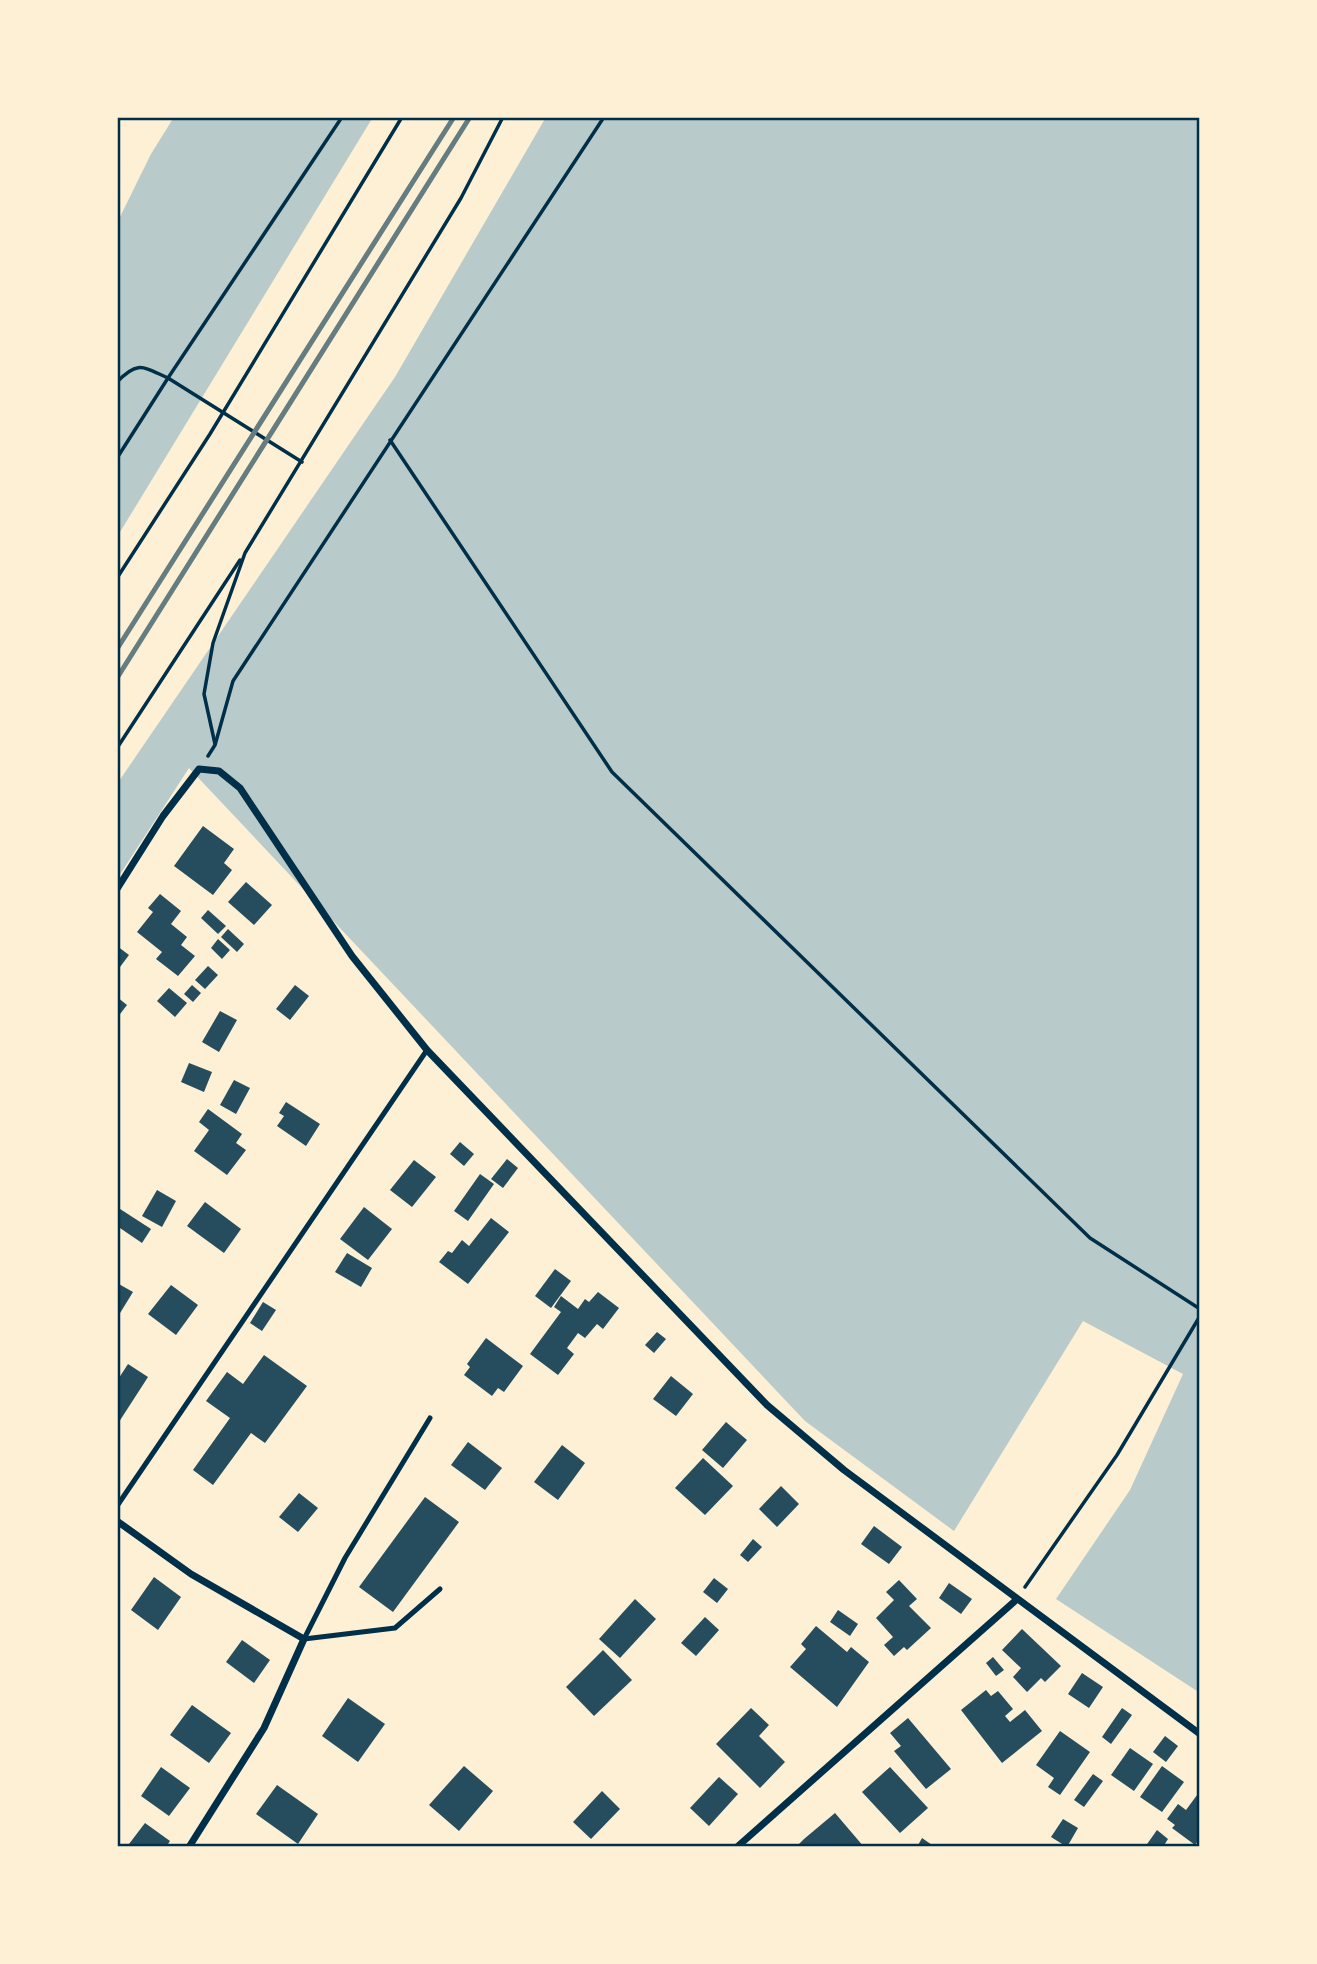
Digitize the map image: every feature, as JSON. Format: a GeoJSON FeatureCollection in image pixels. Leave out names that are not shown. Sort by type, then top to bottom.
{"type":"FeatureCollection","features":[{"type":"Feature","properties":{"kind":"street"},"geometry":{"type":"LineString","coordinates":[[117,889],[163,816],[199,769],[219,771],[240,788],[352,956],[427,1050],[796,1432],[1016,1600],[1200,1734]]}},
{"type":"Feature","properties":{"kind":"street"},"geometry":{"type":"LineString","coordinates":[[117,1521],[191,1574],[304,1639],[264,1728],[188,1847]]}},
{"type":"Feature","properties":{"kind":"street"},"geometry":{"type":"LineString","coordinates":[[737,1847],[1016,1600]]}},
{"type":"Feature","properties":{"kind":"lane"},"geometry":{"type":"LineString","coordinates":[[117,1506],[427,1050]]}},
{"type":"Feature","properties":{"kind":"lane"},"geometry":{"type":"LineString","coordinates":[[304,1639],[345,1558],[430,1418]]}},
{"type":"Feature","properties":{"kind":"lane"},"geometry":{"type":"LineString","coordinates":[[304,1639],[395,1628],[440,1589]]}},
{"type":"Feature","properties":{"kind":"path"},"geometry":{"type":"LineString","coordinates":[[117,458],[342,117]]}},
{"type":"Feature","properties":{"kind":"path"},"geometry":{"type":"LineString","coordinates":[[117,578],[223,412],[402,117]]}},
{"type":"Feature","properties":{"kind":"path"},"geometry":{"type":"LineString","coordinates":[[117,748],[302,462],[461,198],[503,117]]}},
{"type":"Feature","properties":{"kind":"path"},"geometry":{"type":"LineString","coordinates":[[199,769],[215,745],[233,681],[604,117]]}},
{"type":"Feature","properties":{"kind":"path"},"geometry":{"type":"LineString","coordinates":[[117,382],[129,369],[140,366],[168,378],[302,462]]}},
{"type":"Feature","properties":{"kind":"path"},"geometry":{"type":"LineString","coordinates":[[390,440],[612,772],[1090,1238],[1200,1309]]}},
{"type":"Feature","properties":{"kind":"path"},"geometry":{"type":"LineString","coordinates":[[215,745],[204,694],[213,643],[245,553]]}},
{"type":"Feature","properties":{"kind":"path"},"geometry":{"type":"LineString","coordinates":[[1016,1600],[1117,1455],[1200,1316]]}},
{"type":"Feature","properties":{"kind":"shaded area"},"geometry":{"type":"Polygon","coordinates":[[[174,117],[373,117],[117,537],[117,223],[151,154],[174,117]]]}},
{"type":"Feature","properties":{"kind":"shaded area"},"geometry":{"type":"Polygon","coordinates":[[[546,117],[1200,117],[1200,1693],[1056,1599],[1130,1490],[1183,1374],[1083,1321],[954,1531],[805,1421],[189,768],[117,879],[117,784],[395,377],[546,117]]]}},
{"type":"Feature","properties":{"kind":"building"},"geometry":{"type":"Polygon","coordinates":[[[203,826],[234,849],[224,863],[232,870],[213,895],[174,866],[203,826]]]}},
{"type":"Feature","properties":{"kind":"building"},"geometry":{"type":"Polygon","coordinates":[[[246,882],[272,905],[254,925],[228,902],[246,882]]]}},
{"type":"Feature","properties":{"kind":"building"},"geometry":{"type":"Polygon","coordinates":[[[160,894],[181,911],[171,924],[187,937],[181,945],[195,956],[178,976],[156,959],[162,952],[137,932],[153,912],[148,908],[160,894]]]}},
{"type":"Feature","properties":{"kind":"building"},"geometry":{"type":"Polygon","coordinates":[[[208,910],[226,926],[218,934],[201,918],[208,910]]]}},
{"type":"Feature","properties":{"kind":"building"},"geometry":{"type":"Polygon","coordinates":[[[228,929],[244,944],[237,952],[221,937],[228,929]]]}},
{"type":"Feature","properties":{"kind":"building"},"geometry":{"type":"Polygon","coordinates":[[[218,939],[230,950],[222,959],[211,948],[218,939]]]}},
{"type":"Feature","properties":{"kind":"building"},"geometry":{"type":"Polygon","coordinates":[[[117,946],[129,955],[117,971],[117,946]]]}},
{"type":"Feature","properties":{"kind":"building"},"geometry":{"type":"Polygon","coordinates":[[[208,966],[218,975],[205,989],[195,980],[208,966]]]}},
{"type":"Feature","properties":{"kind":"building"},"geometry":{"type":"Polygon","coordinates":[[[192,985],[201,993],[193,1002],[184,994],[192,985]]]}},
{"type":"Feature","properties":{"kind":"building"},"geometry":{"type":"Polygon","coordinates":[[[295,985],[309,996],[290,1020],[276,1009],[295,985]]]}},
{"type":"Feature","properties":{"kind":"building"},"geometry":{"type":"Polygon","coordinates":[[[169,988],[187,1003],[175,1017],[157,1001],[169,988]]]}},
{"type":"Feature","properties":{"kind":"building"},"geometry":{"type":"Polygon","coordinates":[[[117,997],[127,1005],[117,1018],[117,997]]]}},
{"type":"Feature","properties":{"kind":"building"},"geometry":{"type":"Polygon","coordinates":[[[220,1011],[237,1020],[219,1052],[202,1042],[220,1011]]]}},
{"type":"Feature","properties":{"kind":"building"},"geometry":{"type":"Polygon","coordinates":[[[189,1063],[212,1072],[204,1092],[181,1082],[189,1063]]]}},
{"type":"Feature","properties":{"kind":"building"},"geometry":{"type":"Polygon","coordinates":[[[234,1080],[250,1088],[236,1114],[220,1105],[234,1080]]]}},
{"type":"Feature","properties":{"kind":"building"},"geometry":{"type":"Polygon","coordinates":[[[286,1102],[320,1124],[306,1146],[277,1126],[284,1116],[279,1113],[286,1102]]]}},
{"type":"Feature","properties":{"kind":"building"},"geometry":{"type":"Polygon","coordinates":[[[208,1109],[242,1134],[236,1143],[246,1150],[227,1175],[194,1151],[209,1130],[199,1122],[208,1109]]]}},
{"type":"Feature","properties":{"kind":"building"},"geometry":{"type":"Polygon","coordinates":[[[460,1142],[474,1154],[464,1166],[450,1154],[460,1142]]]}},
{"type":"Feature","properties":{"kind":"building"},"geometry":{"type":"Polygon","coordinates":[[[507,1159],[518,1168],[503,1188],[491,1179],[507,1159]]]}},
{"type":"Feature","properties":{"kind":"building"},"geometry":{"type":"Polygon","coordinates":[[[414,1160],[436,1177],[412,1207],[390,1190],[414,1160]]]}},
{"type":"Feature","properties":{"kind":"building"},"geometry":{"type":"Polygon","coordinates":[[[480,1174],[494,1184],[468,1221],[454,1211],[480,1174]]]}},
{"type":"Feature","properties":{"kind":"building"},"geometry":{"type":"Polygon","coordinates":[[[157,1190],[176,1201],[162,1227],[142,1216],[157,1190]]]}},
{"type":"Feature","properties":{"kind":"building"},"geometry":{"type":"Polygon","coordinates":[[[205,1202],[241,1229],[224,1253],[187,1226],[205,1202]]]}},
{"type":"Feature","properties":{"kind":"building"},"geometry":{"type":"Polygon","coordinates":[[[117,1207],[151,1229],[142,1243],[117,1226],[117,1207]]]}},
{"type":"Feature","properties":{"kind":"building"},"geometry":{"type":"Polygon","coordinates":[[[364,1207],[392,1229],[368,1260],[340,1239],[364,1207]]]}},
{"type":"Feature","properties":{"kind":"building"},"geometry":{"type":"Polygon","coordinates":[[[491,1218],[509,1232],[468,1284],[439,1262],[448,1251],[452,1253],[462,1240],[469,1246],[491,1218]]]}},
{"type":"Feature","properties":{"kind":"building"},"geometry":{"type":"Polygon","coordinates":[[[347,1253],[372,1268],[361,1287],[335,1272],[347,1253]]]}},
{"type":"Feature","properties":{"kind":"building"},"geometry":{"type":"Polygon","coordinates":[[[555,1269],[571,1281],[551,1308],[535,1296],[555,1269]]]}},
{"type":"Feature","properties":{"kind":"building"},"geometry":{"type":"Polygon","coordinates":[[[117,1283],[133,1292],[117,1318],[117,1283]]]}},
{"type":"Feature","properties":{"kind":"building"},"geometry":{"type":"Polygon","coordinates":[[[171,1285],[198,1305],[176,1335],[148,1314],[171,1285]]]}},
{"type":"Feature","properties":{"kind":"building"},"geometry":{"type":"Polygon","coordinates":[[[598,1292],[619,1308],[603,1329],[597,1324],[585,1338],[578,1333],[567,1348],[574,1354],[558,1375],[530,1354],[561,1312],[554,1307],[561,1296],[578,1309],[585,1299],[589,1302],[598,1292]]]}},
{"type":"Feature","properties":{"kind":"building"},"geometry":{"type":"Polygon","coordinates":[[[263,1302],[276,1310],[262,1331],[250,1323],[263,1302]]]}},
{"type":"Feature","properties":{"kind":"building"},"geometry":{"type":"Polygon","coordinates":[[[657,1332],[666,1339],[654,1353],[645,1345],[657,1332]]]}},
{"type":"Feature","properties":{"kind":"building"},"geometry":{"type":"Polygon","coordinates":[[[486,1338],[523,1366],[504,1392],[498,1388],[492,1396],[464,1375],[470,1367],[467,1364],[486,1338]]]}},
{"type":"Feature","properties":{"kind":"building"},"geometry":{"type":"Polygon","coordinates":[[[264,1355],[307,1386],[265,1443],[251,1433],[213,1485],[193,1470],[230,1418],[206,1401],[227,1372],[243,1384],[264,1355]]]}},
{"type":"Feature","properties":{"kind":"building"},"geometry":{"type":"Polygon","coordinates":[[[128,1364],[148,1377],[117,1425],[117,1381],[128,1364]]]}},
{"type":"Feature","properties":{"kind":"building"},"geometry":{"type":"Polygon","coordinates":[[[671,1376],[693,1394],[676,1416],[653,1399],[671,1376]]]}},
{"type":"Feature","properties":{"kind":"building"},"geometry":{"type":"Polygon","coordinates":[[[726,1422],[747,1440],[723,1468],[702,1450],[726,1422]]]}},
{"type":"Feature","properties":{"kind":"building"},"geometry":{"type":"Polygon","coordinates":[[[468,1442],[502,1468],[485,1490],[451,1465],[468,1442]]]}},
{"type":"Feature","properties":{"kind":"building"},"geometry":{"type":"Polygon","coordinates":[[[562,1445],[585,1463],[558,1500],[534,1482],[562,1445]]]}},
{"type":"Feature","properties":{"kind":"building"},"geometry":{"type":"Polygon","coordinates":[[[703,1458],[733,1486],[705,1515],[675,1488],[703,1458]]]}},
{"type":"Feature","properties":{"kind":"building"},"geometry":{"type":"Polygon","coordinates":[[[781,1486],[799,1504],[777,1527],[759,1509],[781,1486]]]}},
{"type":"Feature","properties":{"kind":"building"},"geometry":{"type":"Polygon","coordinates":[[[299,1493],[318,1508],[298,1532],[279,1517],[299,1493]]]}},
{"type":"Feature","properties":{"kind":"building"},"geometry":{"type":"Polygon","coordinates":[[[425,1497],[459,1522],[393,1612],[359,1587],[425,1497]]]}},
{"type":"Feature","properties":{"kind":"building"},"geometry":{"type":"Polygon","coordinates":[[[874,1526],[902,1547],[889,1564],[861,1544],[874,1526]]]}},
{"type":"Feature","properties":{"kind":"building"},"geometry":{"type":"Polygon","coordinates":[[[753,1539],[762,1547],[748,1562],[740,1555],[753,1539]]]}},
{"type":"Feature","properties":{"kind":"building"},"geometry":{"type":"Polygon","coordinates":[[[154,1577],[181,1597],[158,1630],[131,1610],[154,1577]]]}},
{"type":"Feature","properties":{"kind":"building"},"geometry":{"type":"Polygon","coordinates":[[[714,1578],[728,1589],[717,1603],[703,1592],[714,1578]]]}},
{"type":"Feature","properties":{"kind":"building"},"geometry":{"type":"Polygon","coordinates":[[[899,1580],[917,1599],[909,1606],[931,1628],[907,1650],[904,1647],[894,1656],[884,1645],[893,1637],[876,1618],[894,1600],[886,1592],[899,1580]]]}},
{"type":"Feature","properties":{"kind":"building"},"geometry":{"type":"Polygon","coordinates":[[[949,1583],[972,1599],[961,1614],[939,1598],[949,1583]]]}},
{"type":"Feature","properties":{"kind":"building"},"geometry":{"type":"Polygon","coordinates":[[[635,1599],[656,1619],[620,1658],[599,1639],[635,1599]]]}},
{"type":"Feature","properties":{"kind":"building"},"geometry":{"type":"Polygon","coordinates":[[[838,1610],[858,1624],[850,1636],[830,1622],[838,1610]]]}},
{"type":"Feature","properties":{"kind":"building"},"geometry":{"type":"Polygon","coordinates":[[[705,1617],[719,1630],[696,1656],[681,1643],[705,1617]]]}},
{"type":"Feature","properties":{"kind":"building"},"geometry":{"type":"Polygon","coordinates":[[[816,1626],[847,1652],[851,1647],[869,1662],[837,1707],[790,1667],[806,1649],[801,1644],[816,1626]]]}},
{"type":"Feature","properties":{"kind":"building"},"geometry":{"type":"Polygon","coordinates":[[[1022,1629],[1061,1666],[1045,1682],[1041,1678],[1027,1692],[1013,1677],[1021,1668],[1002,1650],[1022,1629]]]}},
{"type":"Feature","properties":{"kind":"building"},"geometry":{"type":"Polygon","coordinates":[[[242,1640],[270,1660],[254,1683],[226,1662],[242,1640]]]}},
{"type":"Feature","properties":{"kind":"building"},"geometry":{"type":"Polygon","coordinates":[[[603,1650],[632,1680],[594,1716],[566,1687],[603,1650]]]}},
{"type":"Feature","properties":{"kind":"building"},"geometry":{"type":"Polygon","coordinates":[[[993,1657],[1004,1670],[996,1676],[986,1663],[993,1657]]]}},
{"type":"Feature","properties":{"kind":"building"},"geometry":{"type":"Polygon","coordinates":[[[1082,1673],[1103,1687],[1089,1708],[1068,1694],[1082,1673]]]}},
{"type":"Feature","properties":{"kind":"building"},"geometry":{"type":"Polygon","coordinates":[[[986,1690],[991,1696],[998,1691],[1013,1709],[1005,1716],[1010,1722],[1025,1710],[1042,1731],[1002,1763],[961,1710],[986,1690]]]}},
{"type":"Feature","properties":{"kind":"building"},"geometry":{"type":"Polygon","coordinates":[[[348,1698],[385,1724],[358,1762],[322,1736],[348,1698]]]}},
{"type":"Feature","properties":{"kind":"building"},"geometry":{"type":"Polygon","coordinates":[[[192,1705],[231,1733],[209,1763],[170,1735],[192,1705]]]}},
{"type":"Feature","properties":{"kind":"building"},"geometry":{"type":"Polygon","coordinates":[[[751,1708],[769,1725],[759,1736],[785,1762],[760,1788],[716,1744],[751,1708]]]}},
{"type":"Feature","properties":{"kind":"building"},"geometry":{"type":"Polygon","coordinates":[[[1122,1708],[1132,1715],[1111,1744],[1102,1737],[1122,1708]]]}},
{"type":"Feature","properties":{"kind":"building"},"geometry":{"type":"Polygon","coordinates":[[[908,1718],[951,1769],[926,1789],[894,1751],[901,1746],[890,1733],[908,1718]]]}},
{"type":"Feature","properties":{"kind":"building"},"geometry":{"type":"Polygon","coordinates":[[[1060,1731],[1090,1752],[1060,1795],[1048,1787],[1054,1778],[1036,1765],[1060,1731]]]}},
{"type":"Feature","properties":{"kind":"building"},"geometry":{"type":"Polygon","coordinates":[[[1165,1736],[1178,1746],[1166,1762],[1153,1752],[1165,1736]]]}},
{"type":"Feature","properties":{"kind":"building"},"geometry":{"type":"Polygon","coordinates":[[[1130,1748],[1153,1764],[1134,1791],[1111,1775],[1130,1748]]]}},
{"type":"Feature","properties":{"kind":"building"},"geometry":{"type":"Polygon","coordinates":[[[464,1766],[493,1791],[459,1831],[429,1805],[464,1766]]]}},
{"type":"Feature","properties":{"kind":"building"},"geometry":{"type":"Polygon","coordinates":[[[1162,1766],[1184,1782],[1162,1812],[1140,1797],[1162,1766]]]}},
{"type":"Feature","properties":{"kind":"building"},"geometry":{"type":"Polygon","coordinates":[[[161,1767],[190,1788],[169,1816],[141,1796],[161,1767]]]}},
{"type":"Feature","properties":{"kind":"building"},"geometry":{"type":"Polygon","coordinates":[[[890,1767],[928,1808],[900,1833],[862,1792],[890,1767]]]}},
{"type":"Feature","properties":{"kind":"building"},"geometry":{"type":"Polygon","coordinates":[[[1093,1774],[1103,1781],[1084,1807],[1074,1800],[1093,1774]]]}},
{"type":"Feature","properties":{"kind":"building"},"geometry":{"type":"Polygon","coordinates":[[[719,1777],[738,1794],[709,1826],[690,1808],[719,1777]]]}},
{"type":"Feature","properties":{"kind":"building"},"geometry":{"type":"Polygon","coordinates":[[[277,1785],[318,1814],[298,1844],[256,1814],[277,1785]]]}},
{"type":"Feature","properties":{"kind":"building"},"geometry":{"type":"Polygon","coordinates":[[[602,1791],[620,1809],[591,1839],[573,1822],[602,1791]]]}},
{"type":"Feature","properties":{"kind":"building"},"geometry":{"type":"Polygon","coordinates":[[[1200,1791],[1200,1838],[1195,1845],[1172,1828],[1175,1825],[1167,1819],[1178,1804],[1186,1810],[1200,1791]]]}},
{"type":"Feature","properties":{"kind":"building"},"geometry":{"type":"Polygon","coordinates":[[[835,1813],[864,1847],[796,1847],[804,1839],[835,1813]]]}},
{"type":"Feature","properties":{"kind":"building"},"geometry":{"type":"Polygon","coordinates":[[[1063,1819],[1078,1828],[1067,1847],[1051,1837],[1063,1819]]]}},
{"type":"Feature","properties":{"kind":"building"},"geometry":{"type":"Polygon","coordinates":[[[145,1823],[170,1841],[166,1847],[129,1844],[145,1823]]]}},
{"type":"Feature","properties":{"kind":"building"},"geometry":{"type":"Polygon","coordinates":[[[1157,1830],[1168,1839],[1163,1847],[1145,1847],[1157,1830]]]}},
{"type":"Feature","properties":{"kind":"building"},"geometry":{"type":"Polygon","coordinates":[[[922,1838],[935,1847],[917,1847],[922,1838]]]}},
{"type":"Feature","properties":{"kind":"railway"},"geometry":{"type":"LineString","coordinates":[[117,649],[454,117]]}},
{"type":"Feature","properties":{"kind":"railway"},"geometry":{"type":"LineString","coordinates":[[117,678],[470,117]]}}]}
